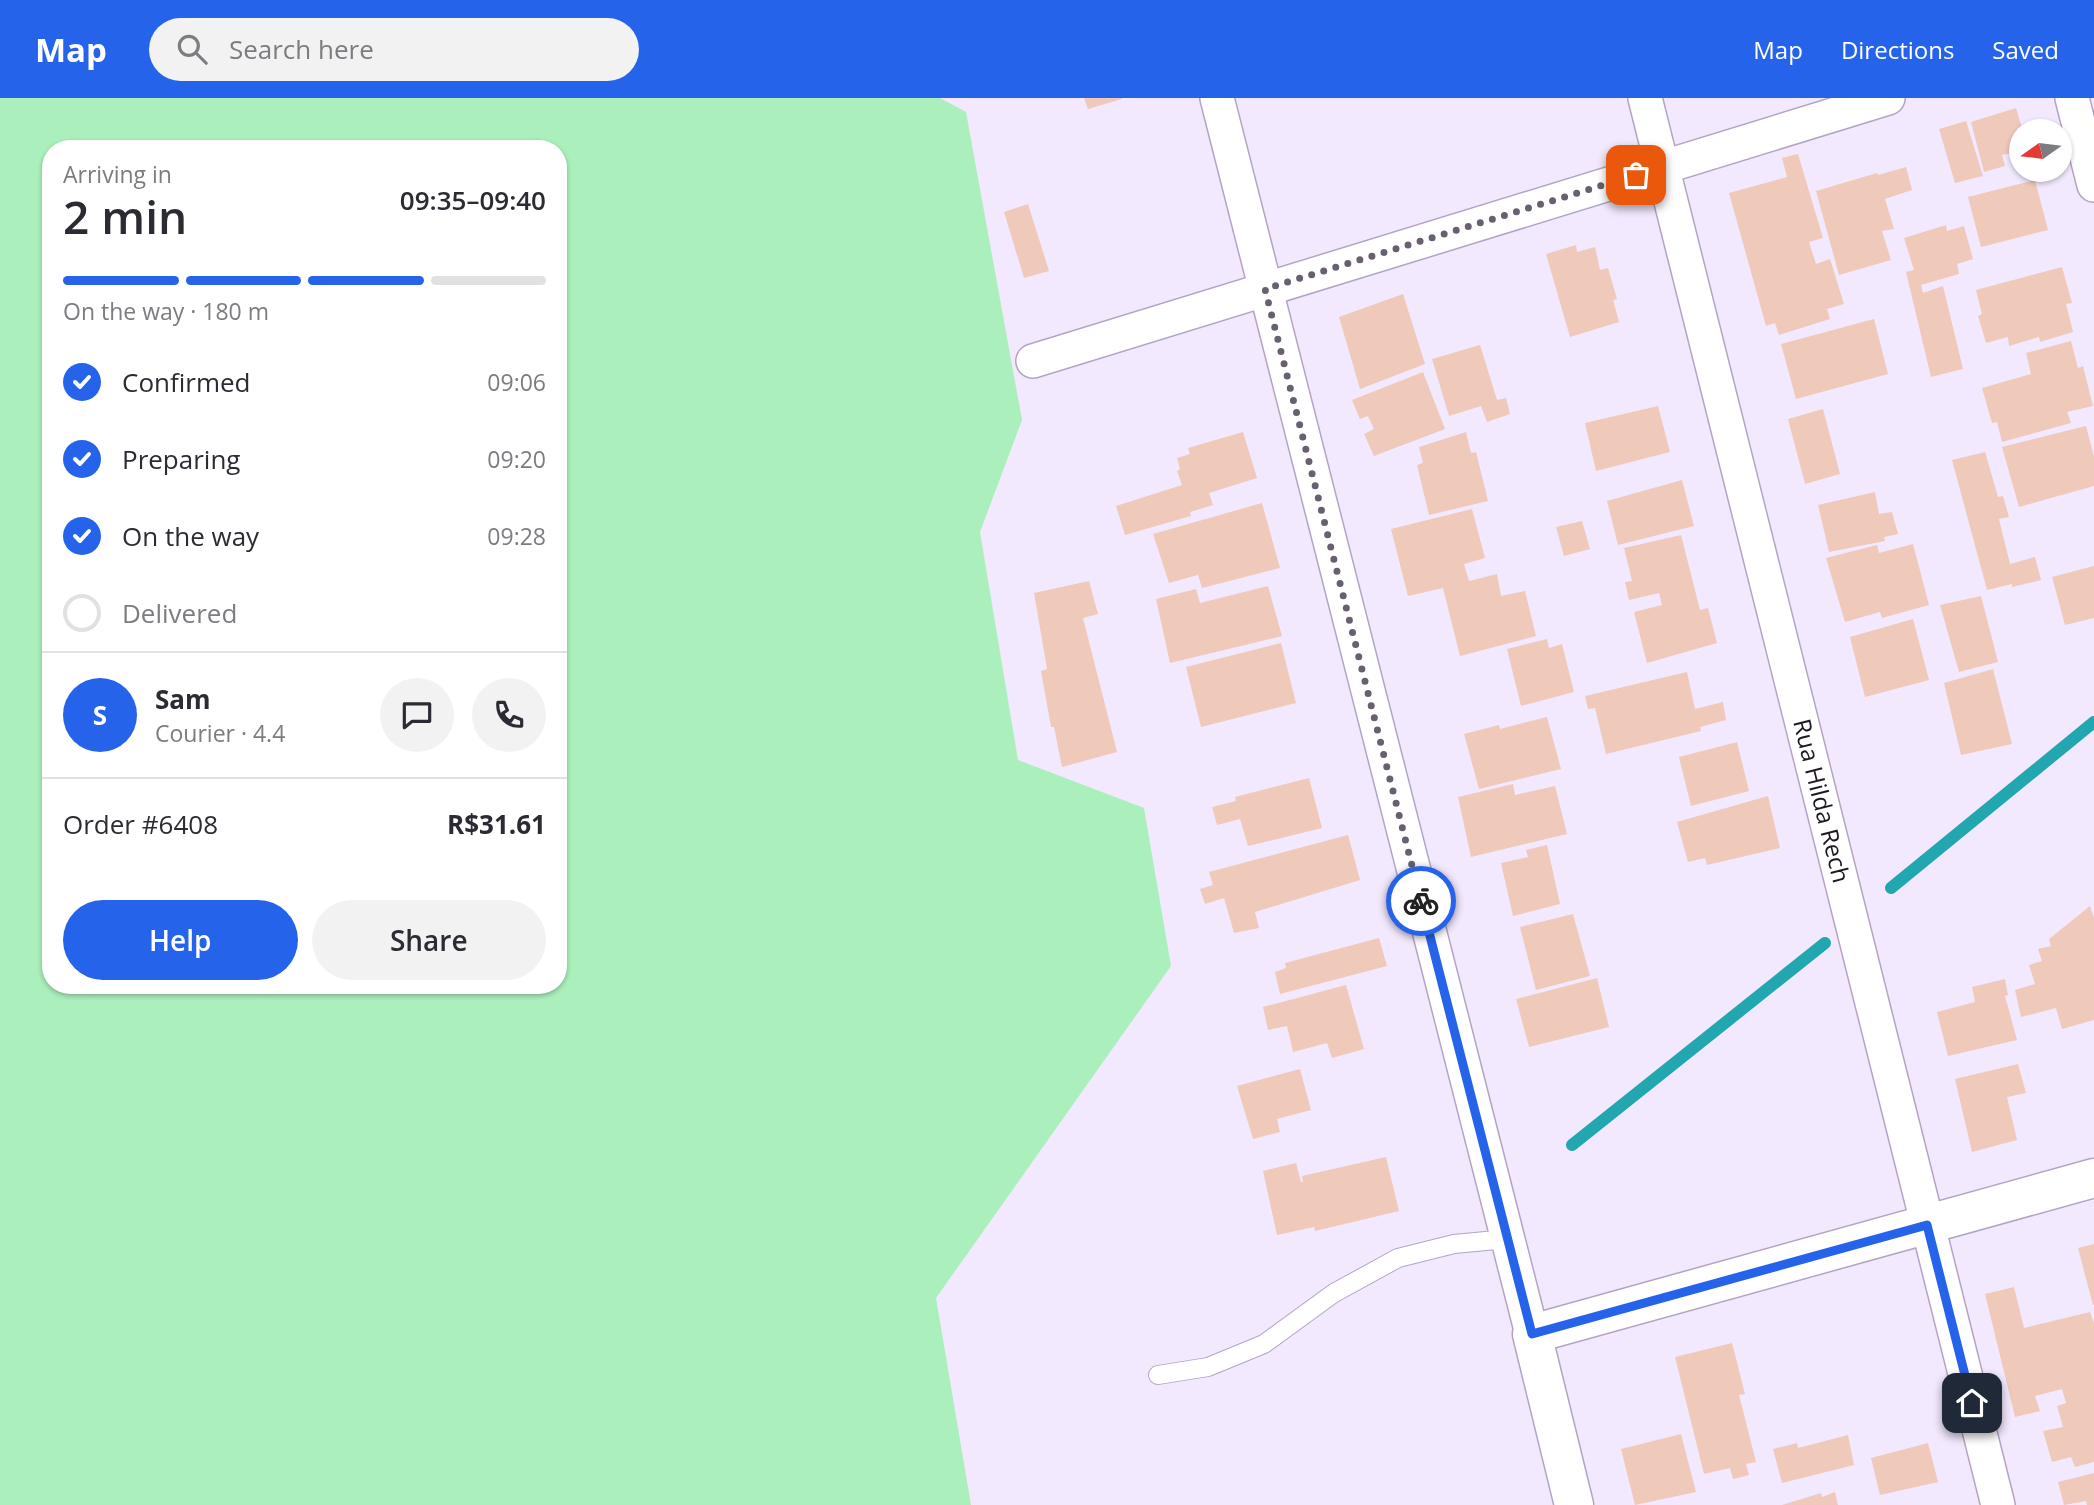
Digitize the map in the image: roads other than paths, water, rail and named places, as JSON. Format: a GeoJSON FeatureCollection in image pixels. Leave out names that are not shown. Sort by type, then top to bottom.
{"type":"FeatureCollection","features":[{"type":"Feature","properties":{"kind":"street"},"geometry":{"type":"LineString","coordinates":[[1217,98],[1574,1505]]}},
{"type":"Feature","properties":{"kind":"street","name":"Rua Hilda Rech"},"geometry":{"type":"LineString","coordinates":[[1644,98],[1998,1505]]}},
{"type":"Feature","properties":{"kind":"street"},"geometry":{"type":"LineString","coordinates":[[1033,361],[1888,98]]}},
{"type":"Feature","properties":{"kind":"street"},"geometry":{"type":"LineString","coordinates":[[2072,98],[2094,185]]}},
{"type":"Feature","properties":{"kind":"street"},"geometry":{"type":"LineString","coordinates":[[1532,1334],[2094,1178]]}},
{"type":"Feature","properties":{"kind":"lane"},"geometry":{"type":"LineString","coordinates":[[1158,1375],[1208,1367],[1264,1344],[1334,1293],[1398,1258],[1454,1244],[1507,1239]]}},
{"type":"Feature","properties":{"kind":"waterway"},"geometry":{"type":"LineString","coordinates":[[1891,888],[2094,722]]}},
{"type":"Feature","properties":{"kind":"waterway"},"geometry":{"type":"LineString","coordinates":[[1572,1145],[1825,943]]}}]}
